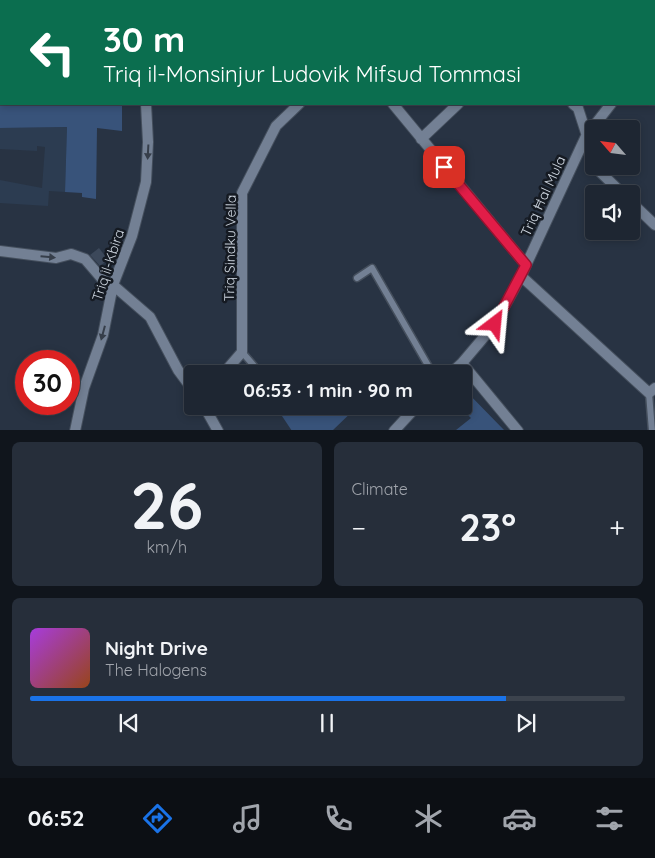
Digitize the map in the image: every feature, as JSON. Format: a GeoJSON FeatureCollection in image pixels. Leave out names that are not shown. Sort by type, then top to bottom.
{"type":"FeatureCollection","features":[{"type":"Feature","properties":{"kind":"street","name":"Triq il-Kbira"},"geometry":{"type":"LineString","coordinates":[[75,430],[84,388],[103,335],[113,286],[132,236],[146,182],[148,142],[146,105]]}},
{"type":"Feature","properties":{"kind":"street","name":"Triq Sindku Vella"},"geometry":{"type":"LineString","coordinates":[[242,352],[242,193],[276,126],[298,105]]}},
{"type":"Feature","properties":{"kind":"street"},"geometry":{"type":"LineString","coordinates":[[394,105],[526,265]]}},
{"type":"Feature","properties":{"kind":"street"},"geometry":{"type":"LineString","coordinates":[[421,139],[457,105]]}},
{"type":"Feature","properties":{"kind":"street"},"geometry":{"type":"LineString","coordinates":[[575,105],[578,108],[585,132]]}},
{"type":"Feature","properties":{"kind":"street","name":"Triq Ħal Mula"},"geometry":{"type":"LineString","coordinates":[[598,120],[610,105]]}},
{"type":"Feature","properties":{"kind":"street","name":"Triq Ħal Mula"},"geometry":{"type":"LineString","coordinates":[[462,363],[495,324],[522,276],[585,138]]}},
{"type":"Feature","properties":{"kind":"street"},"geometry":{"type":"LineString","coordinates":[[603,175],[614,185]]}},
{"type":"Feature","properties":{"kind":"street"},"geometry":{"type":"LineString","coordinates":[[640,211],[655,225]]}},
{"type":"Feature","properties":{"kind":"street"},"geometry":{"type":"LineString","coordinates":[[0,251],[56,258],[71,254],[85,259],[102,280],[113,286],[150,317],[184,378]]}},
{"type":"Feature","properties":{"kind":"street"},"geometry":{"type":"LineString","coordinates":[[522,276],[652,390]]}},
{"type":"Feature","properties":{"kind":"street"},"geometry":{"type":"LineString","coordinates":[[231,365],[242,352]]}},
{"type":"Feature","properties":{"kind":"street"},"geometry":{"type":"LineString","coordinates":[[462,363],[518,430]]}},
{"type":"Feature","properties":{"kind":"street"},"geometry":{"type":"LineString","coordinates":[[209,415],[218,430]]}},
{"type":"Feature","properties":{"kind":"street"},"geometry":{"type":"LineString","coordinates":[[394,430],[408,415]]}},
{"type":"Feature","properties":{"kind":"lane"},"geometry":{"type":"LineString","coordinates":[[356,278],[372,268],[428,365]]}},
{"type":"Feature","properties":{"kind":"lane"},"geometry":{"type":"LineString","coordinates":[[242,352],[253,365]]}},
{"type":"Feature","properties":{"kind":"lane"},"geometry":{"type":"LineString","coordinates":[[652,390],[652,430]]}},
{"type":"Feature","properties":{"kind":"shaded area"},"geometry":{"type":"Polygon","coordinates":[[[0,105],[122,105],[122,131],[97,128],[96,199],[82,197],[82,193],[65,192],[67,127],[0,128],[0,105]]]}},
{"type":"Feature","properties":{"kind":"shaded area"},"geometry":{"type":"Polygon","coordinates":[[[67,127],[65,192],[49,191],[48,206],[0,203],[0,180],[42,188],[45,147],[37,146],[37,151],[0,149],[0,128],[67,127]]]}},
{"type":"Feature","properties":{"kind":"shaded area"},"geometry":{"type":"Polygon","coordinates":[[[472,397],[504,430],[456,430],[471,418],[468,415],[472,415],[472,397]]]}},
{"type":"Feature","properties":{"kind":"shaded area"},"geometry":{"type":"Polygon","coordinates":[[[281,415],[349,415],[333,430],[291,430],[281,415]]]}},
{"type":"Feature","properties":{"kind":"building"},"geometry":{"type":"Polygon","coordinates":[[[99,248],[108,260],[100,266],[90,255],[99,248]]]}},
{"type":"Feature","properties":{"kind":"route"},"geometry":{"type":"LineString","coordinates":[[444,167],[526,265],[522,276],[495,324]]}}]}
